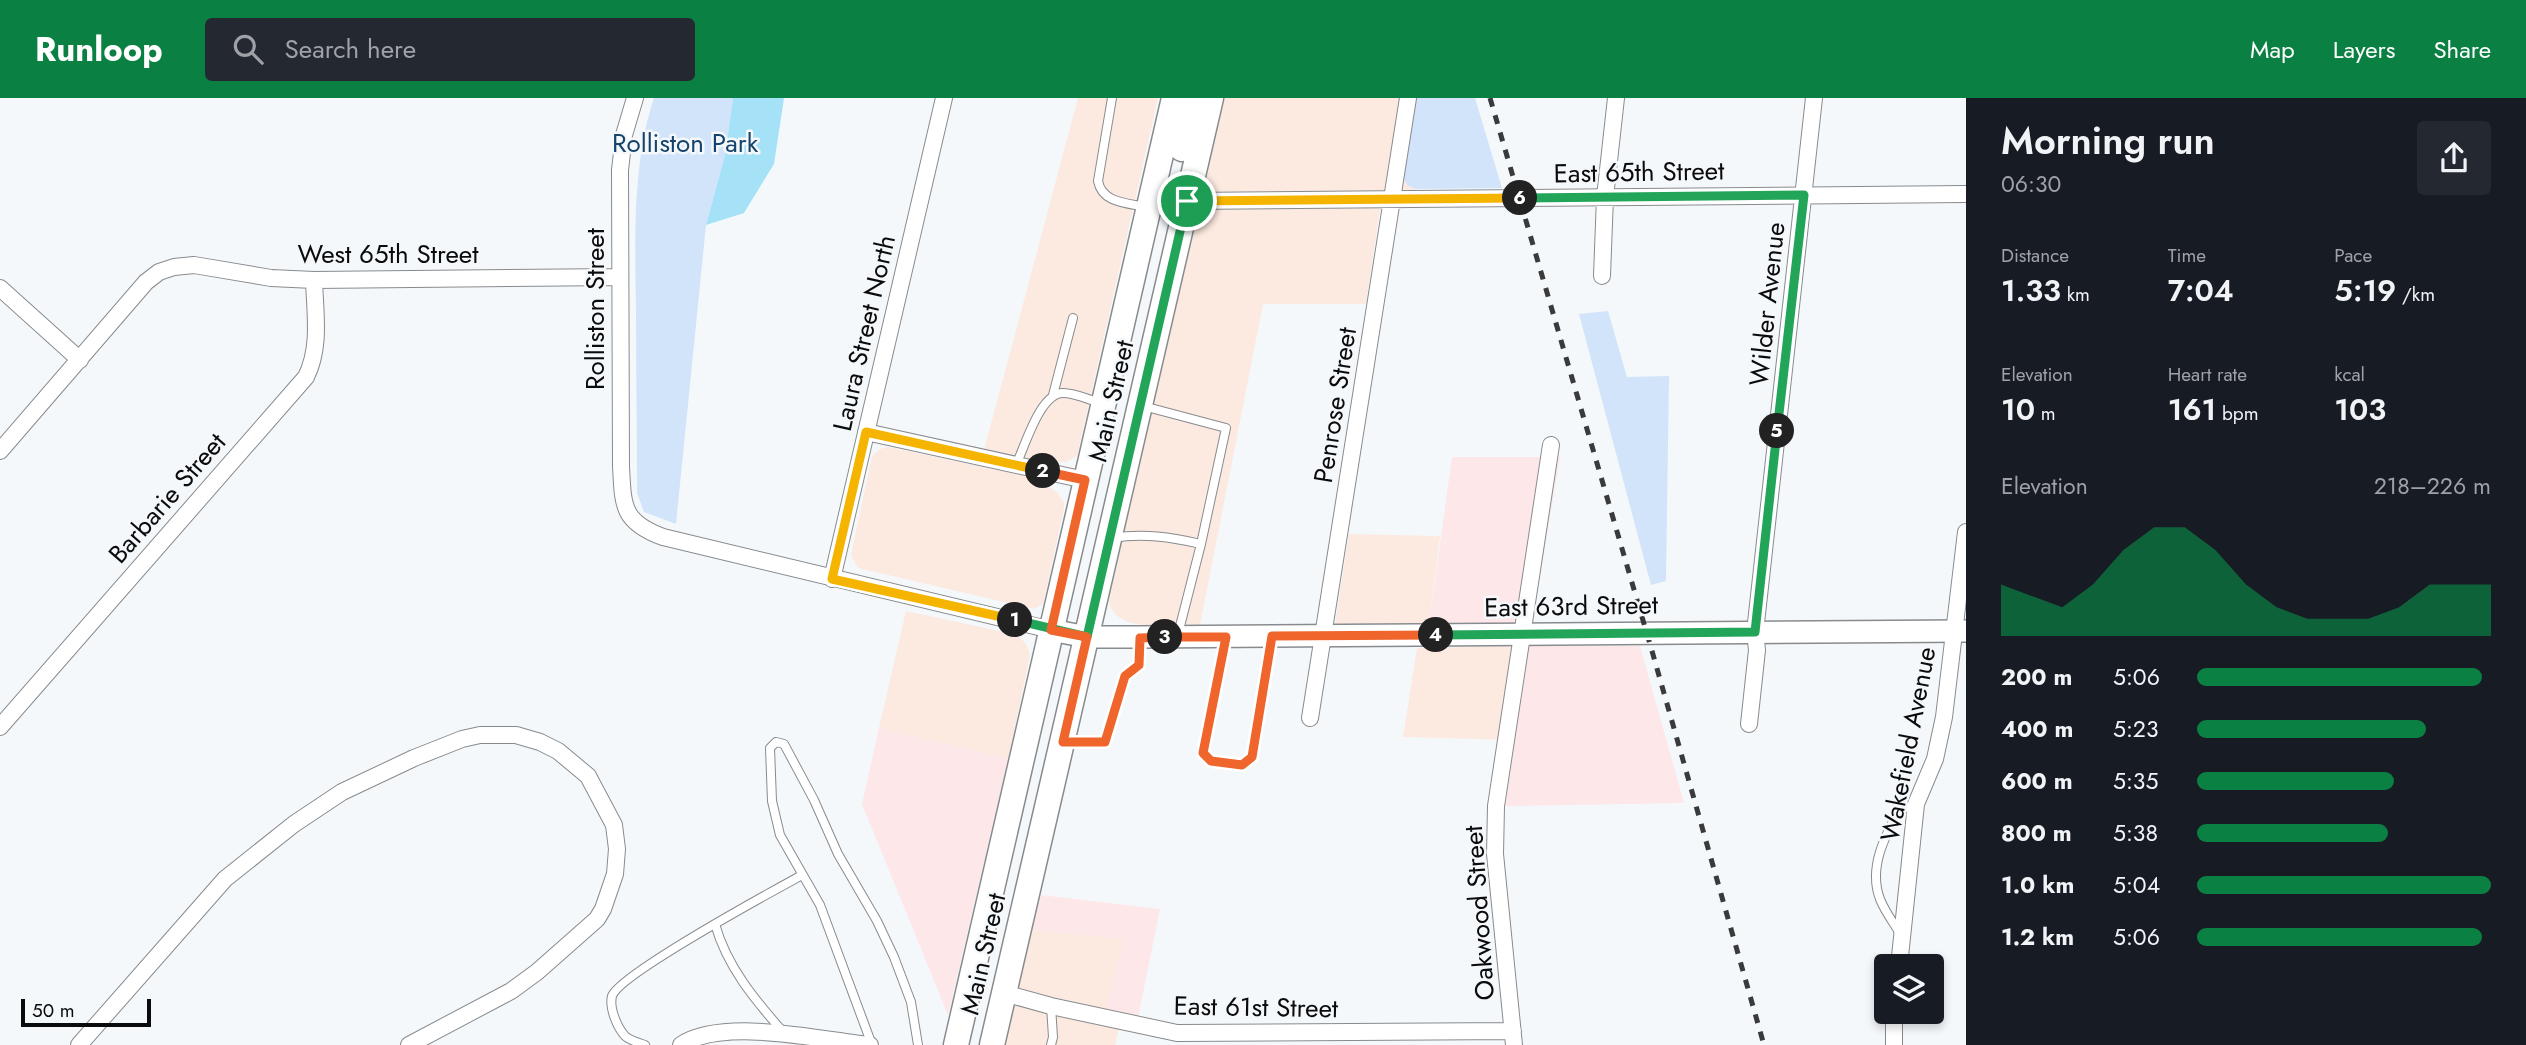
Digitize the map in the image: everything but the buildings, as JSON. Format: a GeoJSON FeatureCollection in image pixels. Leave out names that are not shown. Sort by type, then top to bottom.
{"type":"FeatureCollection","features":[{"type":"Feature","properties":{"kind":"main road","name":"Main Street"},"geometry":{"type":"LineString","coordinates":[[956,1045],[1174,98]]}},
{"type":"Feature","properties":{"kind":"main road"},"geometry":{"type":"LineString","coordinates":[[1187,201],[1180,191],[1177,178],[1193,98]]}},
{"type":"Feature","properties":{"kind":"main road","name":"Main Street"},"geometry":{"type":"LineString","coordinates":[[992,1045],[1211,98]]}},
{"type":"Feature","properties":{"kind":"street","name":"Rolliston Street"},"geometry":{"type":"LineString","coordinates":[[635,98],[624,135],[620,170],[621,466],[622,496],[631,520],[645,530],[663,537],[832,579]]}},
{"type":"Feature","properties":{"kind":"street","name":"Laura Street North"},"geometry":{"type":"LineString","coordinates":[[832,579],[944,98]]}},
{"type":"Feature","properties":{"kind":"street","name":"Penrose Street"},"geometry":{"type":"LineString","coordinates":[[1310,718],[1408,98]]}},
{"type":"Feature","properties":{"kind":"street"},"geometry":{"type":"LineString","coordinates":[[1602,276],[1605,197],[1616,98]]}},
{"type":"Feature","properties":{"kind":"street","name":"Wilder Avenue"},"geometry":{"type":"LineString","coordinates":[[1749,724],[1757,650],[1755,632],[1814,98]]}},
{"type":"Feature","properties":{"kind":"street","name":"East 65th Street"},"geometry":{"type":"LineString","coordinates":[[1187,201],[1966,194]]}},
{"type":"Feature","properties":{"kind":"street","name":"West 65th Street"},"geometry":{"type":"LineString","coordinates":[[80,360],[146,282],[159,272],[174,267],[194,265],[271,278],[314,280],[620,277]]}},
{"type":"Feature","properties":{"kind":"street","name":"Barbarie Street"},"geometry":{"type":"LineString","coordinates":[[0,727],[306,377],[314,360],[316,342],[314,280]]}},
{"type":"Feature","properties":{"kind":"street"},"geometry":{"type":"LineString","coordinates":[[0,288],[80,360],[0,451]]}},
{"type":"Feature","properties":{"kind":"street"},"geometry":{"type":"LineString","coordinates":[[866,432],[1085,480]]}},
{"type":"Feature","properties":{"kind":"street","name":"Oakwood Street"},"geometry":{"type":"LineString","coordinates":[[1514,1038],[1495,854],[1496,806],[1551,445]]}},
{"type":"Feature","properties":{"kind":"street","name":"Wakefield Avenue"},"geometry":{"type":"LineString","coordinates":[[1900,954],[1916,804],[1935,759],[1961,631],[1966,532]]}},
{"type":"Feature","properties":{"kind":"street"},"geometry":{"type":"LineString","coordinates":[[832,579],[1051,630]]}},
{"type":"Feature","properties":{"kind":"street","name":"East 63rd Street"},"geometry":{"type":"LineString","coordinates":[[1051,630],[1087,637],[1140,638],[1961,631]]}},
{"type":"Feature","properties":{"kind":"street"},"geometry":{"type":"LineString","coordinates":[[79,1045],[225,879],[294,824],[342,792],[414,758],[462,739],[480,735],[516,735],[558,751],[588,776],[614,825],[617,849],[615,874],[603,909],[597,919],[511,992],[409,1045]]}},
{"type":"Feature","properties":{"kind":"street","name":"East 61st Street"},"geometry":{"type":"LineString","coordinates":[[1004,993],[1177,1033],[1514,1038]]}},
{"type":"Feature","properties":{"kind":"street"},"geometry":{"type":"LineString","coordinates":[[1894,1024],[1894,1045]]}},
{"type":"Feature","properties":{"kind":"street"},"geometry":{"type":"LineString","coordinates":[[681,1045],[697,1036],[713,1032],[785,1035],[832,1043],[871,1045]]}},
{"type":"Feature","properties":{"kind":"lane"},"geometry":{"type":"LineString","coordinates":[[1112,98],[1098,181],[1100,190],[1108,198],[1149,208]]}},
{"type":"Feature","properties":{"kind":"lane"},"geometry":{"type":"LineString","coordinates":[[1016,465],[1043,404],[1053,395],[1073,318]]}},
{"type":"Feature","properties":{"kind":"lane"},"geometry":{"type":"LineString","coordinates":[[1053,395],[1075,395],[1103,403]]}},
{"type":"Feature","properties":{"kind":"lane"},"geometry":{"type":"LineString","coordinates":[[1140,406],[1226,428],[1178,637]]}},
{"type":"Feature","properties":{"kind":"lane"},"geometry":{"type":"LineString","coordinates":[[1110,539],[1135,534],[1173,537],[1201,544]]}},
{"type":"Feature","properties":{"kind":"lane"},"geometry":{"type":"LineString","coordinates":[[1226,637],[1203,753],[1211,761],[1242,765],[1252,757],[1272,636]]}},
{"type":"Feature","properties":{"kind":"lane"},"geometry":{"type":"LineString","coordinates":[[1063,742],[1105,742],[1125,676],[1139,665],[1140,638]]}},
{"type":"Feature","properties":{"kind":"lane"},"geometry":{"type":"LineString","coordinates":[[871,1045],[820,905],[780,835],[772,802],[770,748],[776,742],[783,744],[791,757],[838,854],[877,921],[894,957],[911,1002],[918,1045]]}},
{"type":"Feature","properties":{"kind":"lane"},"geometry":{"type":"LineString","coordinates":[[1902,937],[1879,898],[1876,871],[1883,840],[1899,810],[1916,804]]}},
{"type":"Feature","properties":{"kind":"lane"},"geometry":{"type":"LineString","coordinates":[[645,1045],[626,1037],[612,1011],[612,995],[634,976],[802,874]]}},
{"type":"Feature","properties":{"kind":"lane"},"geometry":{"type":"LineString","coordinates":[[715,925],[721,946],[737,974],[785,1035]]}},
{"type":"Feature","properties":{"kind":"lane"},"geometry":{"type":"LineString","coordinates":[[1051,1006],[1051,1045]]}},
{"type":"Feature","properties":{"kind":"shaded area"},"geometry":{"type":"Polygon","coordinates":[[[1078,98],[1158,98],[1077,456],[1066,462],[1042,461],[984,450],[1078,98]]]}},
{"type":"Feature","properties":{"kind":"shaded area"},"geometry":{"type":"Polygon","coordinates":[[[1224,98],[1415,98],[1408,186],[1416,189],[1410,208],[1380,209],[1366,304],[1263,304],[1200,625],[1142,625],[1117,616],[1110,607],[1109,599],[1224,98]]]}},
{"type":"Feature","properties":{"kind":"shaded area"},"geometry":{"type":"Polygon","coordinates":[[[888,447],[1035,478],[1057,492],[1064,502],[1064,508],[1043,604],[1034,609],[858,568],[851,555],[872,456],[880,449],[888,447]]]}},
{"type":"Feature","properties":{"kind":"shaded area"},"geometry":{"type":"Polygon","coordinates":[[[1452,457],[1560,457],[1532,623],[1429,624],[1452,457]]]}},
{"type":"Feature","properties":{"kind":"shaded area"},"geometry":{"type":"Polygon","coordinates":[[[1349,534],[1440,536],[1429,624],[1335,624],[1349,534]]]}},
{"type":"Feature","properties":{"kind":"shaded area"},"geometry":{"type":"Polygon","coordinates":[[[906,611],[1013,634],[1021,638],[1027,646],[1030,655],[1008,759],[879,728],[906,611]]]}},
{"type":"Feature","properties":{"kind":"shaded area"},"geometry":{"type":"Polygon","coordinates":[[[1529,646],[1515,740],[1403,737],[1417,648],[1529,646]]]}},
{"type":"Feature","properties":{"kind":"shaded area"},"geometry":{"type":"Polygon","coordinates":[[[1529,646],[1640,646],[1684,803],[1505,806],[1529,646]]]}},
{"type":"Feature","properties":{"kind":"shaded area"},"geometry":{"type":"Polygon","coordinates":[[[879,728],[1008,759],[948,1015],[862,804],[879,728]]]}},
{"type":"Feature","properties":{"kind":"shaded area"},"geometry":{"type":"Polygon","coordinates":[[[1041,895],[1160,909],[1138,1018],[1105,1011],[1124,939],[1032,930],[1041,895]]]}},
{"type":"Feature","properties":{"kind":"shaded area"},"geometry":{"type":"Polygon","coordinates":[[[1032,930],[1124,939],[1105,1011],[1122,1015],[1115,1045],[1006,1045],[1032,930]]]}},
{"type":"Feature","properties":{"kind":"green space","name":"Rolliston Park"},"geometry":{"type":"Polygon","coordinates":[[[654,98],[733,98],[725,155],[706,225],[676,524],[644,512],[637,493],[636,203],[642,149],[654,98]]]}},
{"type":"Feature","properties":{"kind":"green space"},"geometry":{"type":"Polygon","coordinates":[[[1415,98],[1475,98],[1502,188],[1416,189],[1408,186],[1404,179],[1415,98]]]}},
{"type":"Feature","properties":{"kind":"green space"},"geometry":{"type":"Polygon","coordinates":[[[1608,311],[1627,377],[1669,376],[1666,581],[1651,585],[1579,314],[1608,311]]]}},
{"type":"Feature","properties":{"kind":"water"},"geometry":{"type":"Polygon","coordinates":[[[733,98],[784,98],[774,164],[744,213],[706,225],[725,155],[733,98]]]}},
{"type":"Feature","properties":{"kind":"railway"},"geometry":{"type":"LineString","coordinates":[[1490,98],[1764,1045]]}},
{"type":"Feature","properties":{"kind":"route"},"geometry":{"type":"LineString","coordinates":[[1187,201],[1087,637],[1051,630],[832,579],[866,432],[1085,480],[1051,630],[1087,637],[1063,742],[1105,742],[1125,676],[1139,665],[1140,638],[1226,637],[1203,753],[1211,761],[1242,765],[1252,757],[1272,636],[1755,632],[1804,195],[1187,201]]}}]}
